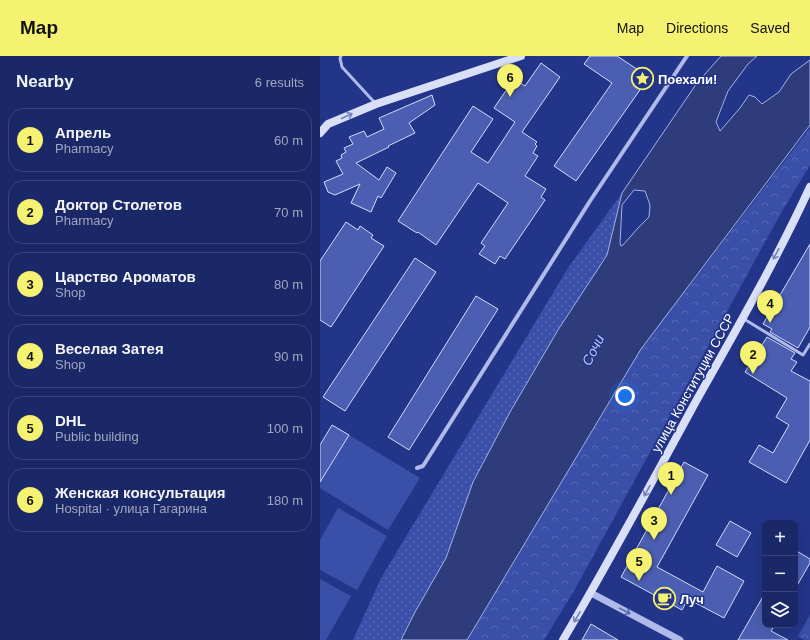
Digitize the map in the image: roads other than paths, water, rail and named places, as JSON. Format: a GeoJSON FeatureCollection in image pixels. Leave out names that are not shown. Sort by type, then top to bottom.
{"type":"FeatureCollection","features":[{"type":"Feature","properties":{"kind":"main road"},"geometry":{"type":"LineString","coordinates":[[320,133],[328,124],[376,104],[521,56]]}},
{"type":"Feature","properties":{"kind":"main road"},"geometry":{"type":"LineString","coordinates":[[795,220],[810,187]]}},
{"type":"Feature","properties":{"kind":"main road"},"geometry":{"type":"LineString","coordinates":[[795,220],[810,200]]}},
{"type":"Feature","properties":{"kind":"main road","name":"улица Конституции СССР"},"geometry":{"type":"LineString","coordinates":[[563,640],[591,593],[795,220]]}},
{"type":"Feature","properties":{"kind":"street"},"geometry":{"type":"LineString","coordinates":[[417,468],[423,466],[590,200],[687,56]]}},
{"type":"Feature","properties":{"kind":"street"},"geometry":{"type":"LineString","coordinates":[[591,593],[680,640]]}},
{"type":"Feature","properties":{"kind":"lane"},"geometry":{"type":"LineString","coordinates":[[341,56],[342,67],[376,104]]}},
{"type":"Feature","properties":{"kind":"lane"},"geometry":{"type":"LineString","coordinates":[[742,317],[803,355],[810,344]]}},
{"type":"Feature","properties":{"kind":"water","name":"Сочи"},"geometry":{"type":"Polygon","coordinates":[[[721,56],[757,56],[748,64],[728,91],[716,122],[720,131],[749,95],[755,97],[762,104],[779,92],[791,74],[810,60],[810,125],[641,349],[467,640],[401,640],[446,558],[473,482],[510,412],[558,330],[607,255],[622,193],[697,83],[721,56]],[[634,190],[622,205],[621,246],[649,217],[650,205],[645,191],[634,190]]]}},
{"type":"Feature","properties":{"kind":"place","name":"Поехали!"},"geometry":{"type":"Point","coordinates":[642,79]}},
{"type":"Feature","properties":{"kind":"place","name":"Женская консультация"},"geometry":{"type":"Point","coordinates":[510,97]}},
{"type":"Feature","properties":{"kind":"place","name":"Веселая Затея"},"geometry":{"type":"Point","coordinates":[770,323]}},
{"type":"Feature","properties":{"kind":"place","name":"Доктор Столетов"},"geometry":{"type":"Point","coordinates":[753,374]}},
{"type":"Feature","properties":{"kind":"place","name":"Апрель"},"geometry":{"type":"Point","coordinates":[671,495]}},
{"type":"Feature","properties":{"kind":"place","name":"Царство Ароматов"},"geometry":{"type":"Point","coordinates":[654,540]}},
{"type":"Feature","properties":{"kind":"place","name":"DHL"},"geometry":{"type":"Point","coordinates":[639,581]}},
{"type":"Feature","properties":{"kind":"place","name":"Луч"},"geometry":{"type":"Point","coordinates":[665,599]}}]}
